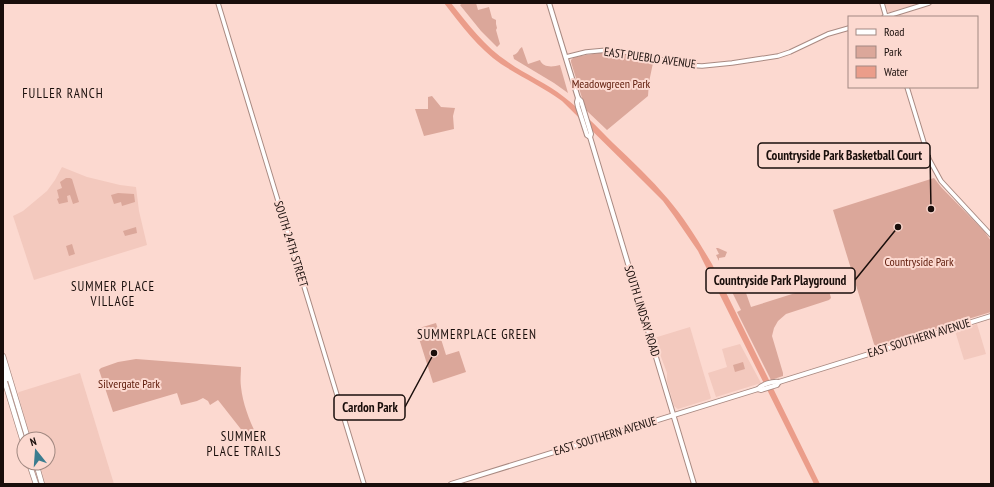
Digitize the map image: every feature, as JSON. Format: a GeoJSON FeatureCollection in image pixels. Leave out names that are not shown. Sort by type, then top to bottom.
{"type":"FeatureCollection","features":[{"type":"Feature","properties":{"kind":"main road","name":"SOUTH LINDSAY ROAD"},"geometry":{"type":"LineString","coordinates":[[549,3],[578,98],[581,101],[590,130],[590,137],[694,484]]}},
{"type":"Feature","properties":{"kind":"main road","name":"SOUTH LINDSAY ROAD"},"geometry":{"type":"LineString","coordinates":[[578,98],[578,107],[587,135],[590,137]]}},
{"type":"Feature","properties":{"kind":"main road","name":"EAST SOUTHERN AVENUE"},"geometry":{"type":"LineString","coordinates":[[451,484],[758,389],[760,386],[765,387],[776,381],[779,382],[991,316]]}},
{"type":"Feature","properties":{"kind":"main road"},"geometry":{"type":"LineString","coordinates":[[3,356],[26,431]]}},
{"type":"Feature","properties":{"kind":"main road"},"geometry":{"type":"LineString","coordinates":[[3,369],[10,390],[14,392]]}},
{"type":"Feature","properties":{"kind":"main road"},"geometry":{"type":"LineString","coordinates":[[3,376],[20,431]]}},
{"type":"Feature","properties":{"kind":"main road"},"geometry":{"type":"LineString","coordinates":[[32,471],[36,484]]}},
{"type":"Feature","properties":{"kind":"main road"},"geometry":{"type":"LineString","coordinates":[[38,471],[42,484]]}},
{"type":"Feature","properties":{"kind":"street","name":"SOUTH 24TH STREET"},"geometry":{"type":"LineString","coordinates":[[218,3],[364,484]]}},
{"type":"Feature","properties":{"kind":"street"},"geometry":{"type":"LineString","coordinates":[[882,3],[885,16]]}},
{"type":"Feature","properties":{"kind":"street"},"geometry":{"type":"LineString","coordinates":[[888,16],[929,3]]}},
{"type":"Feature","properties":{"kind":"street","name":"EAST PUEBLO AVENUE"},"geometry":{"type":"LineString","coordinates":[[566,57],[586,52],[608,50],[626,52],[690,65],[702,66],[732,63],[783,55],[828,34],[848,28]]}},
{"type":"Feature","properties":{"kind":"street"},"geometry":{"type":"LineString","coordinates":[[907,88],[929,159],[938,176],[991,235]]}},
{"type":"Feature","properties":{"kind":"shaded area"},"geometry":{"type":"Polygon","coordinates":[[[885,3],[920,3],[890,12],[888,11],[885,3]]]}},
{"type":"Feature","properties":{"kind":"shaded area"},"geometry":{"type":"Polygon","coordinates":[[[62,167],[87,177],[120,185],[136,187],[139,211],[147,245],[34,280],[13,216],[23,211],[47,191],[62,167]]]}},
{"type":"Feature","properties":{"kind":"shaded area"},"geometry":{"type":"Polygon","coordinates":[[[977,324],[986,354],[964,360],[955,331],[977,324]]]}},
{"type":"Feature","properties":{"kind":"shaded area"},"geometry":{"type":"Polygon","coordinates":[[[690,327],[711,398],[678,409],[674,406],[667,381],[667,373],[654,338],[690,327]]]}},
{"type":"Feature","properties":{"kind":"shaded area"},"geometry":{"type":"Polygon","coordinates":[[[740,344],[761,383],[716,397],[708,373],[727,367],[722,349],[740,344]]]}},
{"type":"Feature","properties":{"kind":"shaded area"},"geometry":{"type":"Polygon","coordinates":[[[80,373],[114,484],[45,484],[42,471],[56,471],[56,431],[29,431],[18,393],[80,373]]]}},
{"type":"Feature","properties":{"kind":"green space"},"geometry":{"type":"Polygon","coordinates":[[[463,3],[476,3],[478,10],[489,7],[492,18],[496,20],[496,30],[500,44],[497,47],[481,31],[460,5],[463,3]]]}},
{"type":"Feature","properties":{"kind":"green space"},"geometry":{"type":"Polygon","coordinates":[[[522,47],[528,64],[540,60],[541,63],[546,66],[560,65],[568,93],[514,59],[513,55],[516,54],[522,47]]]}},
{"type":"Feature","properties":{"kind":"green space","name":"Meadowgreen Park"},"geometry":{"type":"Polygon","coordinates":[[[599,53],[632,56],[651,60],[653,63],[648,96],[607,130],[586,111],[571,62],[574,57],[599,53]]]}},
{"type":"Feature","properties":{"kind":"green space"},"geometry":{"type":"Polygon","coordinates":[[[432,96],[441,107],[455,108],[453,116],[454,129],[424,136],[415,109],[428,109],[428,97],[432,96]]]}},
{"type":"Feature","properties":{"kind":"green space"},"geometry":{"type":"Polygon","coordinates":[[[66,178],[72,179],[79,202],[73,204],[70,195],[67,196],[68,202],[59,204],[57,199],[59,198],[57,190],[62,188],[60,182],[66,178]]]}},
{"type":"Feature","properties":{"kind":"green space","name":"Countryside Park"},"geometry":{"type":"Polygon","coordinates":[[[934,178],[984,231],[991,241],[991,312],[877,347],[874,344],[833,210],[934,178]]]}},
{"type":"Feature","properties":{"kind":"green space"},"geometry":{"type":"Polygon","coordinates":[[[118,193],[134,194],[135,202],[122,206],[121,202],[114,204],[111,195],[118,193]]]}},
{"type":"Feature","properties":{"kind":"green space"},"geometry":{"type":"Polygon","coordinates":[[[136,227],[137,233],[125,236],[123,231],[136,227]]]}},
{"type":"Feature","properties":{"kind":"green space"},"geometry":{"type":"Polygon","coordinates":[[[72,244],[75,254],[69,256],[66,246],[72,244]]]}},
{"type":"Feature","properties":{"kind":"green space"},"geometry":{"type":"Polygon","coordinates":[[[716,248],[727,252],[725,257],[719,258],[719,261],[716,255],[719,254],[716,248]]]}},
{"type":"Feature","properties":{"kind":"green space"},"geometry":{"type":"Polygon","coordinates":[[[740,276],[751,307],[827,283],[831,298],[829,300],[786,314],[778,321],[774,328],[772,336],[783,376],[771,380],[737,312],[741,310],[726,280],[740,276]]]}},
{"type":"Feature","properties":{"kind":"green space"},"geometry":{"type":"Polygon","coordinates":[[[436,323],[446,355],[459,351],[466,372],[433,383],[416,329],[436,323]]]}},
{"type":"Feature","properties":{"kind":"green space","name":"Silvergate Park"},"geometry":{"type":"Polygon","coordinates":[[[136,359],[241,367],[243,400],[258,438],[251,442],[218,400],[210,405],[208,401],[203,398],[181,405],[177,393],[113,412],[99,370],[118,362],[136,359]]]}},
{"type":"Feature","properties":{"kind":"green space"},"geometry":{"type":"Polygon","coordinates":[[[743,362],[745,369],[735,372],[733,365],[743,362]]]}},
{"type":"Feature","properties":{"kind":"water"},"geometry":{"type":"Polygon","coordinates":[[[444,3],[451,3],[477,35],[500,56],[515,67],[544,83],[577,108],[648,177],[674,207],[692,231],[712,264],[820,484],[814,484],[698,251],[663,201],[562,101],[501,64],[485,51],[470,36],[444,3]]]}},
{"type":"Feature","properties":{"kind":"place","name":"Countryside Park Basketball Court"},"geometry":{"type":"Point","coordinates":[931,209]}},
{"type":"Feature","properties":{"kind":"place","name":"Countryside Park Playground"},"geometry":{"type":"Point","coordinates":[898,227]}},
{"type":"Feature","properties":{"kind":"place","name":"Cardon Park"},"geometry":{"type":"Point","coordinates":[434,353]}},
{"type":"Feature","properties":{"kind":"district","name":"FULLER RANCH"},"geometry":{"type":"Point","coordinates":[63,93]}},
{"type":"Feature","properties":{"kind":"district","name":"SUMMER PLACE VILLAGE"},"geometry":{"type":"Point","coordinates":[113,294]}},
{"type":"Feature","properties":{"kind":"district","name":"SUMMERPLACE GREEN"},"geometry":{"type":"Point","coordinates":[477,334]}},
{"type":"Feature","properties":{"kind":"district","name":"SUMMER PLACE TRAILS"},"geometry":{"type":"Point","coordinates":[244,444]}}]}
